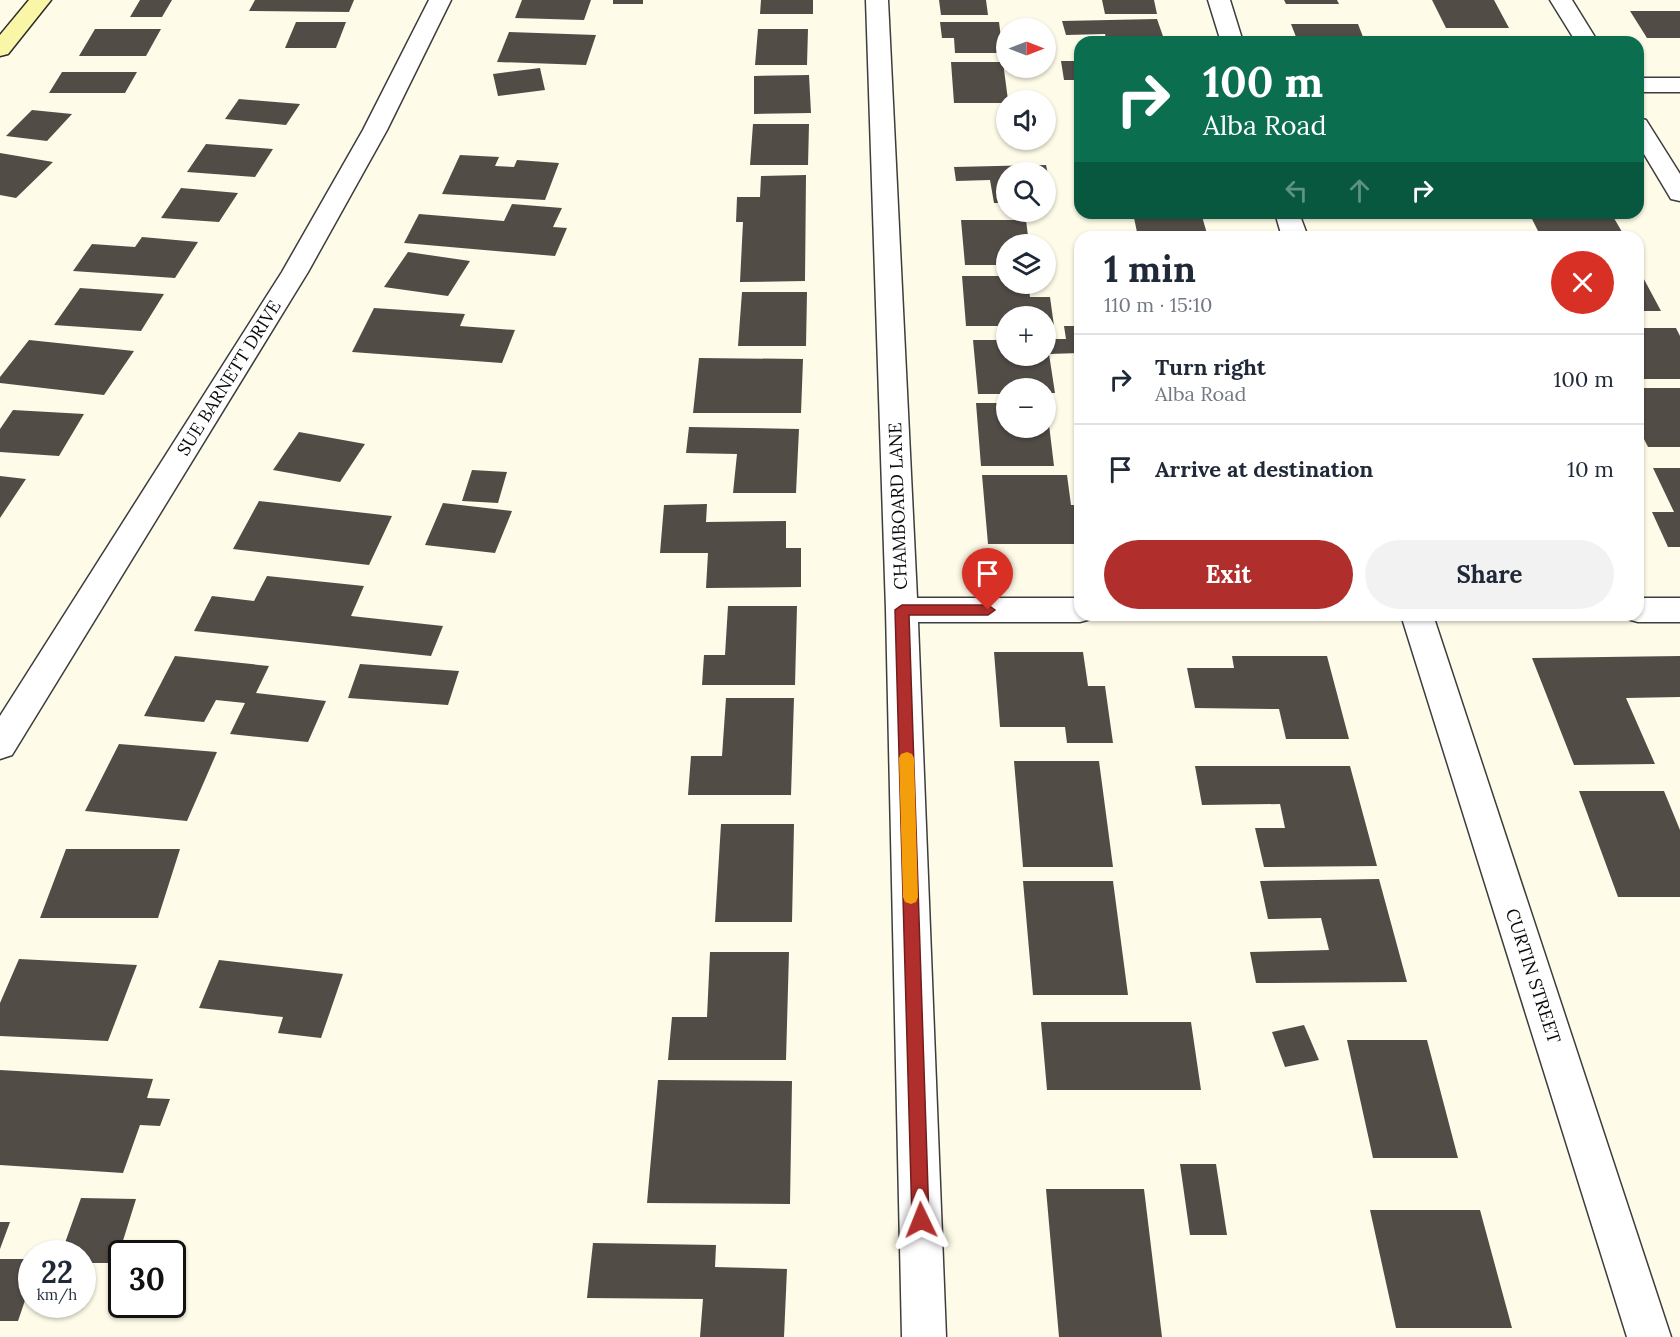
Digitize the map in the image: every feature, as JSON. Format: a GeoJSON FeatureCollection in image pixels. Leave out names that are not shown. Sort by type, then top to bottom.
{"type":"FeatureCollection","features":[{"type":"Feature","properties":{"kind":"main road"},"geometry":{"type":"LineString","coordinates":[[0,49],[40,0]]}},
{"type":"Feature","properties":{"kind":"street","name":"SUE BARNETT DRIVE"},"geometry":{"type":"LineString","coordinates":[[0,746],[295,272],[375,130],[440,0]]}},
{"type":"Feature","properties":{"kind":"street","name":"CHAMBOARD LANE"},"geometry":{"type":"LineString","coordinates":[[877,0],[902,610],[924,1337]]}},
{"type":"Feature","properties":{"kind":"street"},"geometry":{"type":"LineString","coordinates":[[1219,0],[1230,36]]}},
{"type":"Feature","properties":{"kind":"street"},"geometry":{"type":"LineString","coordinates":[[1561,0],[1583,36]]}},
{"type":"Feature","properties":{"kind":"street"},"geometry":{"type":"LineString","coordinates":[[1644,85],[1680,85]]}},
{"type":"Feature","properties":{"kind":"street"},"geometry":{"type":"LineString","coordinates":[[1644,135],[1680,194]]}},
{"type":"Feature","properties":{"kind":"street"},"geometry":{"type":"LineString","coordinates":[[902,610],[1074,610]]}},
{"type":"Feature","properties":{"kind":"street"},"geometry":{"type":"LineString","coordinates":[[1644,610],[1680,610]]}},
{"type":"Feature","properties":{"kind":"street","name":"CURTIN STREET"},"geometry":{"type":"LineString","coordinates":[[1418,621],[1649,1337]]}},
{"type":"Feature","properties":{"kind":"building"},"geometry":{"type":"Polygon","coordinates":[[[140,0],[172,0],[162,17],[130,17],[140,0]]]}},
{"type":"Feature","properties":{"kind":"building"},"geometry":{"type":"Polygon","coordinates":[[[255,0],[354,0],[349,12],[249,11],[255,0]]]}},
{"type":"Feature","properties":{"kind":"building"},"geometry":{"type":"Polygon","coordinates":[[[522,0],[591,0],[584,20],[515,18],[522,0]]]}},
{"type":"Feature","properties":{"kind":"building"},"geometry":{"type":"Polygon","coordinates":[[[613,0],[643,0],[643,4],[613,4],[613,0]]]}},
{"type":"Feature","properties":{"kind":"building"},"geometry":{"type":"Polygon","coordinates":[[[761,0],[813,0],[813,14],[760,14],[761,0]]]}},
{"type":"Feature","properties":{"kind":"building"},"geometry":{"type":"Polygon","coordinates":[[[939,0],[986,0],[988,15],[941,15],[939,0]]]}},
{"type":"Feature","properties":{"kind":"building"},"geometry":{"type":"Polygon","coordinates":[[[1102,0],[1154,0],[1157,14],[1105,14],[1102,0]]]}},
{"type":"Feature","properties":{"kind":"building"},"geometry":{"type":"Polygon","coordinates":[[[1284,0],[1337,0],[1339,4],[1286,4],[1284,0]]]}},
{"type":"Feature","properties":{"kind":"building"},"geometry":{"type":"Polygon","coordinates":[[[1432,0],[1494,0],[1509,28],[1446,28],[1432,0]]]}},
{"type":"Feature","properties":{"kind":"building"},"geometry":{"type":"Polygon","coordinates":[[[1630,11],[1680,11],[1680,38],[1647,38],[1630,11]]]}},
{"type":"Feature","properties":{"kind":"building"},"geometry":{"type":"Polygon","coordinates":[[[1157,19],[1163,36],[1066,35],[1062,21],[1157,19]]]}},
{"type":"Feature","properties":{"kind":"building"},"geometry":{"type":"Polygon","coordinates":[[[296,22],[346,22],[336,48],[285,48],[296,22]]]}},
{"type":"Feature","properties":{"kind":"building"},"geometry":{"type":"Polygon","coordinates":[[[940,22],[996,22],[996,53],[955,53],[954,38],[942,38],[940,22]]]}},
{"type":"Feature","properties":{"kind":"building"},"geometry":{"type":"Polygon","coordinates":[[[1291,24],[1358,24],[1363,36],[1296,36],[1291,24]]]}},
{"type":"Feature","properties":{"kind":"building"},"geometry":{"type":"Polygon","coordinates":[[[95,29],[161,29],[146,56],[79,56],[95,29]]]}},
{"type":"Feature","properties":{"kind":"building"},"geometry":{"type":"Polygon","coordinates":[[[758,29],[808,29],[807,65],[755,65],[758,29]]]}},
{"type":"Feature","properties":{"kind":"building"},"geometry":{"type":"Polygon","coordinates":[[[509,32],[596,35],[586,65],[497,62],[509,32]]]}},
{"type":"Feature","properties":{"kind":"building"},"geometry":{"type":"Polygon","coordinates":[[[1061,61],[1074,61],[1074,80],[1064,80],[1061,61]]]}},
{"type":"Feature","properties":{"kind":"building"},"geometry":{"type":"Polygon","coordinates":[[[951,62],[996,62],[996,78],[1005,78],[1007,90],[996,90],[996,103],[954,103],[951,62]]]}},
{"type":"Feature","properties":{"kind":"building"},"geometry":{"type":"Polygon","coordinates":[[[540,68],[545,90],[498,96],[493,74],[540,68]]]}},
{"type":"Feature","properties":{"kind":"building"},"geometry":{"type":"Polygon","coordinates":[[[62,72],[137,72],[125,93],[49,93],[62,72]]]}},
{"type":"Feature","properties":{"kind":"building"},"geometry":{"type":"Polygon","coordinates":[[[809,75],[811,113],[754,114],[754,76],[809,75]]]}},
{"type":"Feature","properties":{"kind":"building"},"geometry":{"type":"Polygon","coordinates":[[[239,99],[300,104],[286,125],[225,119],[239,99]]]}},
{"type":"Feature","properties":{"kind":"building"},"geometry":{"type":"Polygon","coordinates":[[[32,110],[72,114],[47,141],[6,136],[32,110]]]}},
{"type":"Feature","properties":{"kind":"building"},"geometry":{"type":"Polygon","coordinates":[[[753,124],[809,124],[808,165],[750,165],[753,124]]]}},
{"type":"Feature","properties":{"kind":"building"},"geometry":{"type":"Polygon","coordinates":[[[206,144],[273,149],[255,177],[187,172],[206,144]]]}},
{"type":"Feature","properties":{"kind":"building"},"geometry":{"type":"Polygon","coordinates":[[[0,153],[53,162],[16,198],[0,195],[0,153]]]}},
{"type":"Feature","properties":{"kind":"building"},"geometry":{"type":"Polygon","coordinates":[[[460,155],[499,157],[495,166],[514,167],[517,160],[559,163],[545,200],[442,194],[460,155]]]}},
{"type":"Feature","properties":{"kind":"building"},"geometry":{"type":"Polygon","coordinates":[[[996,166],[996,203],[994,203],[990,180],[956,181],[954,167],[996,166]]]}},
{"type":"Feature","properties":{"kind":"building"},"geometry":{"type":"Polygon","coordinates":[[[806,175],[805,281],[740,282],[743,222],[736,222],[737,197],[760,197],[761,176],[806,175]]]}},
{"type":"Feature","properties":{"kind":"building"},"geometry":{"type":"Polygon","coordinates":[[[181,188],[238,193],[219,222],[161,218],[181,188]]]}},
{"type":"Feature","properties":{"kind":"building"},"geometry":{"type":"Polygon","coordinates":[[[512,204],[562,208],[553,227],[567,228],[555,256],[404,243],[419,214],[504,221],[512,204]]]}},
{"type":"Feature","properties":{"kind":"building"},"geometry":{"type":"Polygon","coordinates":[[[1134,219],[1203,219],[1206,231],[1137,231],[1134,219]]]}},
{"type":"Feature","properties":{"kind":"building"},"geometry":{"type":"Polygon","coordinates":[[[1532,219],[1614,219],[1622,231],[1538,231],[1532,219]]]}},
{"type":"Feature","properties":{"kind":"building"},"geometry":{"type":"Polygon","coordinates":[[[961,220],[1026,222],[1028,234],[996,234],[996,265],[965,265],[961,220]]]}},
{"type":"Feature","properties":{"kind":"building"},"geometry":{"type":"Polygon","coordinates":[[[142,237],[198,242],[175,278],[73,271],[92,244],[135,247],[142,237]]]}},
{"type":"Feature","properties":{"kind":"building"},"geometry":{"type":"Polygon","coordinates":[[[408,252],[470,261],[448,296],[384,287],[408,252]]]}},
{"type":"Feature","properties":{"kind":"building"},"geometry":{"type":"Polygon","coordinates":[[[962,276],[996,276],[996,294],[1030,294],[1030,297],[1050,297],[1051,306],[996,306],[996,326],[966,326],[962,276]]]}},
{"type":"Feature","properties":{"kind":"building"},"geometry":{"type":"Polygon","coordinates":[[[1644,279],[1661,311],[1644,311],[1644,279]]]}},
{"type":"Feature","properties":{"kind":"building"},"geometry":{"type":"Polygon","coordinates":[[[80,288],[164,294],[141,331],[54,325],[80,288]]]}},
{"type":"Feature","properties":{"kind":"building"},"geometry":{"type":"Polygon","coordinates":[[[742,292],[807,292],[806,346],[738,346],[742,292]]]}},
{"type":"Feature","properties":{"kind":"building"},"geometry":{"type":"Polygon","coordinates":[[[374,308],[465,314],[460,326],[515,330],[502,363],[352,352],[374,308]]]}},
{"type":"Feature","properties":{"kind":"building"},"geometry":{"type":"Polygon","coordinates":[[[1064,326],[1074,326],[1074,353],[1056,354],[1056,339],[1066,339],[1064,326]]]}},
{"type":"Feature","properties":{"kind":"building"},"geometry":{"type":"Polygon","coordinates":[[[1644,328],[1676,328],[1680,336],[1680,379],[1644,379],[1644,328]]]}},
{"type":"Feature","properties":{"kind":"building"},"geometry":{"type":"Polygon","coordinates":[[[29,340],[134,351],[104,395],[0,383],[0,377],[29,340]]]}},
{"type":"Feature","properties":{"kind":"building"},"geometry":{"type":"Polygon","coordinates":[[[973,340],[996,340],[996,366],[1051,366],[1053,378],[996,378],[996,394],[978,394],[973,340]]]}},
{"type":"Feature","properties":{"kind":"building"},"geometry":{"type":"Polygon","coordinates":[[[699,358],[803,359],[801,413],[693,413],[699,358]]]}},
{"type":"Feature","properties":{"kind":"building"},"geometry":{"type":"Polygon","coordinates":[[[1644,388],[1680,388],[1680,447],[1648,447],[1644,439],[1644,388]]]}},
{"type":"Feature","properties":{"kind":"building"},"geometry":{"type":"Polygon","coordinates":[[[976,403],[996,403],[996,438],[1051,438],[1054,466],[981,466],[976,403]]]}},
{"type":"Feature","properties":{"kind":"building"},"geometry":{"type":"Polygon","coordinates":[[[13,410],[84,414],[59,456],[0,452],[0,429],[13,410]]]}},
{"type":"Feature","properties":{"kind":"building"},"geometry":{"type":"Polygon","coordinates":[[[689,427],[799,429],[796,493],[733,493],[737,454],[686,453],[689,427]]]}},
{"type":"Feature","properties":{"kind":"building"},"geometry":{"type":"Polygon","coordinates":[[[299,432],[365,444],[340,482],[273,470],[299,432]]]}},
{"type":"Feature","properties":{"kind":"building"},"geometry":{"type":"Polygon","coordinates":[[[1653,468],[1680,468],[1680,547],[1668,547],[1652,512],[1674,512],[1653,468]]]}},
{"type":"Feature","properties":{"kind":"building"},"geometry":{"type":"Polygon","coordinates":[[[472,470],[507,472],[498,503],[462,501],[472,470]]]}},
{"type":"Feature","properties":{"kind":"building"},"geometry":{"type":"Polygon","coordinates":[[[982,475],[1067,475],[1071,505],[1074,505],[1074,544],[988,544],[982,475]]]}},
{"type":"Feature","properties":{"kind":"building"},"geometry":{"type":"Polygon","coordinates":[[[0,476],[26,479],[0,518],[0,476]]]}},
{"type":"Feature","properties":{"kind":"building"},"geometry":{"type":"Polygon","coordinates":[[[259,501],[392,516],[369,565],[233,549],[259,501]]]}},
{"type":"Feature","properties":{"kind":"building"},"geometry":{"type":"Polygon","coordinates":[[[443,503],[512,511],[495,553],[425,545],[443,503]]]}},
{"type":"Feature","properties":{"kind":"building"},"geometry":{"type":"Polygon","coordinates":[[[707,504],[706,522],[786,521],[786,548],[801,548],[801,587],[706,588],[708,553],[660,553],[664,505],[707,504]]]}},
{"type":"Feature","properties":{"kind":"building"},"geometry":{"type":"Polygon","coordinates":[[[267,576],[364,586],[351,616],[443,626],[431,656],[194,631],[212,596],[254,601],[267,576]]]}},
{"type":"Feature","properties":{"kind":"building"},"geometry":{"type":"Polygon","coordinates":[[[728,606],[797,606],[795,685],[702,685],[704,655],[725,655],[728,606]]]}},
{"type":"Feature","properties":{"kind":"building"},"geometry":{"type":"Polygon","coordinates":[[[994,652],[1083,652],[1088,686],[1105,686],[1113,743],[1067,743],[1065,727],[1000,727],[994,652]]]}},
{"type":"Feature","properties":{"kind":"building"},"geometry":{"type":"Polygon","coordinates":[[[175,656],[269,666],[256,693],[326,701],[308,742],[230,734],[245,703],[216,700],[204,722],[144,716],[175,656]]]}},
{"type":"Feature","properties":{"kind":"building"},"geometry":{"type":"Polygon","coordinates":[[[1232,656],[1327,656],[1349,739],[1286,739],[1279,709],[1195,708],[1187,668],[1234,668],[1232,656]]]}},
{"type":"Feature","properties":{"kind":"building"},"geometry":{"type":"Polygon","coordinates":[[[1680,656],[1680,697],[1626,698],[1655,764],[1574,765],[1532,658],[1680,656]]]}},
{"type":"Feature","properties":{"kind":"building"},"geometry":{"type":"Polygon","coordinates":[[[360,664],[459,671],[448,705],[348,698],[360,664]]]}},
{"type":"Feature","properties":{"kind":"building"},"geometry":{"type":"Polygon","coordinates":[[[726,698],[794,698],[791,795],[688,795],[691,756],[722,756],[726,698]]]}},
{"type":"Feature","properties":{"kind":"building"},"geometry":{"type":"Polygon","coordinates":[[[119,744],[217,752],[187,821],[85,811],[119,744]]]}},
{"type":"Feature","properties":{"kind":"building"},"geometry":{"type":"Polygon","coordinates":[[[1014,761],[1099,761],[1113,867],[1023,867],[1014,761]]]}},
{"type":"Feature","properties":{"kind":"building"},"geometry":{"type":"Polygon","coordinates":[[[1195,766],[1350,766],[1377,866],[1264,867],[1255,828],[1285,828],[1280,804],[1202,805],[1195,766]]]}},
{"type":"Feature","properties":{"kind":"building"},"geometry":{"type":"Polygon","coordinates":[[[1579,791],[1664,791],[1680,830],[1680,897],[1618,897],[1579,791]]]}},
{"type":"Feature","properties":{"kind":"building"},"geometry":{"type":"Polygon","coordinates":[[[721,824],[794,824],[792,922],[715,922],[721,824]]]}},
{"type":"Feature","properties":{"kind":"building"},"geometry":{"type":"Polygon","coordinates":[[[66,849],[180,849],[158,918],[40,918],[66,849]]]}},
{"type":"Feature","properties":{"kind":"building"},"geometry":{"type":"Polygon","coordinates":[[[1379,879],[1407,982],[1256,983],[1250,952],[1329,950],[1321,918],[1268,919],[1260,881],[1379,879]]]}},
{"type":"Feature","properties":{"kind":"building"},"geometry":{"type":"Polygon","coordinates":[[[1023,881],[1113,881],[1128,995],[1033,995],[1023,881]]]}},
{"type":"Feature","properties":{"kind":"building"},"geometry":{"type":"Polygon","coordinates":[[[710,952],[789,952],[786,1060],[668,1060],[672,1017],[707,1017],[710,952]]]}},
{"type":"Feature","properties":{"kind":"building"},"geometry":{"type":"Polygon","coordinates":[[[19,959],[137,965],[108,1041],[0,1036],[0,1003],[19,959]]]}},
{"type":"Feature","properties":{"kind":"building"},"geometry":{"type":"Polygon","coordinates":[[[219,960],[343,974],[321,1038],[278,1033],[283,1017],[199,1008],[219,960]]]}},
{"type":"Feature","properties":{"kind":"building"},"geometry":{"type":"Polygon","coordinates":[[[1041,1022],[1191,1022],[1201,1090],[1047,1090],[1041,1022]]]}},
{"type":"Feature","properties":{"kind":"building"},"geometry":{"type":"Polygon","coordinates":[[[1304,1025],[1319,1060],[1285,1067],[1272,1032],[1304,1025]]]}},
{"type":"Feature","properties":{"kind":"building"},"geometry":{"type":"Polygon","coordinates":[[[1347,1040],[1427,1040],[1458,1158],[1373,1158],[1347,1040]]]}},
{"type":"Feature","properties":{"kind":"building"},"geometry":{"type":"Polygon","coordinates":[[[0,1070],[153,1079],[147,1098],[170,1099],[160,1126],[140,1125],[123,1173],[0,1165],[0,1070]]]}},
{"type":"Feature","properties":{"kind":"building"},"geometry":{"type":"Polygon","coordinates":[[[658,1080],[792,1081],[790,1204],[647,1203],[658,1080]]]}},
{"type":"Feature","properties":{"kind":"building"},"geometry":{"type":"Polygon","coordinates":[[[1180,1164],[1216,1164],[1227,1235],[1190,1235],[1180,1164]]]}},
{"type":"Feature","properties":{"kind":"building"},"geometry":{"type":"Polygon","coordinates":[[[1046,1189],[1144,1189],[1162,1337],[1059,1337],[1046,1189]]]}},
{"type":"Feature","properties":{"kind":"building"},"geometry":{"type":"Polygon","coordinates":[[[81,1198],[136,1199],[123,1240],[108,1240],[108,1263],[96,1263],[96,1240],[66,1240],[81,1198]]]}},
{"type":"Feature","properties":{"kind":"building"},"geometry":{"type":"Polygon","coordinates":[[[1370,1210],[1480,1210],[1512,1328],[1396,1328],[1370,1210]]]}},
{"type":"Feature","properties":{"kind":"building"},"geometry":{"type":"Polygon","coordinates":[[[0,1222],[10,1222],[0,1249],[0,1222]]]}},
{"type":"Feature","properties":{"kind":"building"},"geometry":{"type":"Polygon","coordinates":[[[593,1243],[716,1245],[715,1267],[787,1269],[784,1337],[700,1337],[703,1299],[587,1298],[593,1243]]]}},
{"type":"Feature","properties":{"kind":"building"},"geometry":{"type":"Polygon","coordinates":[[[0,1259],[18,1259],[19,1318],[18,1321],[0,1321],[0,1259]]]}},
{"type":"Feature","properties":{"kind":"slow traffic"},"geometry":{"type":"LineString","coordinates":[[907,758],[911,897]]}},
{"type":"Feature","properties":{"kind":"route"},"geometry":{"type":"LineString","coordinates":[[921,1220],[902,610],[988,610]]}}]}
